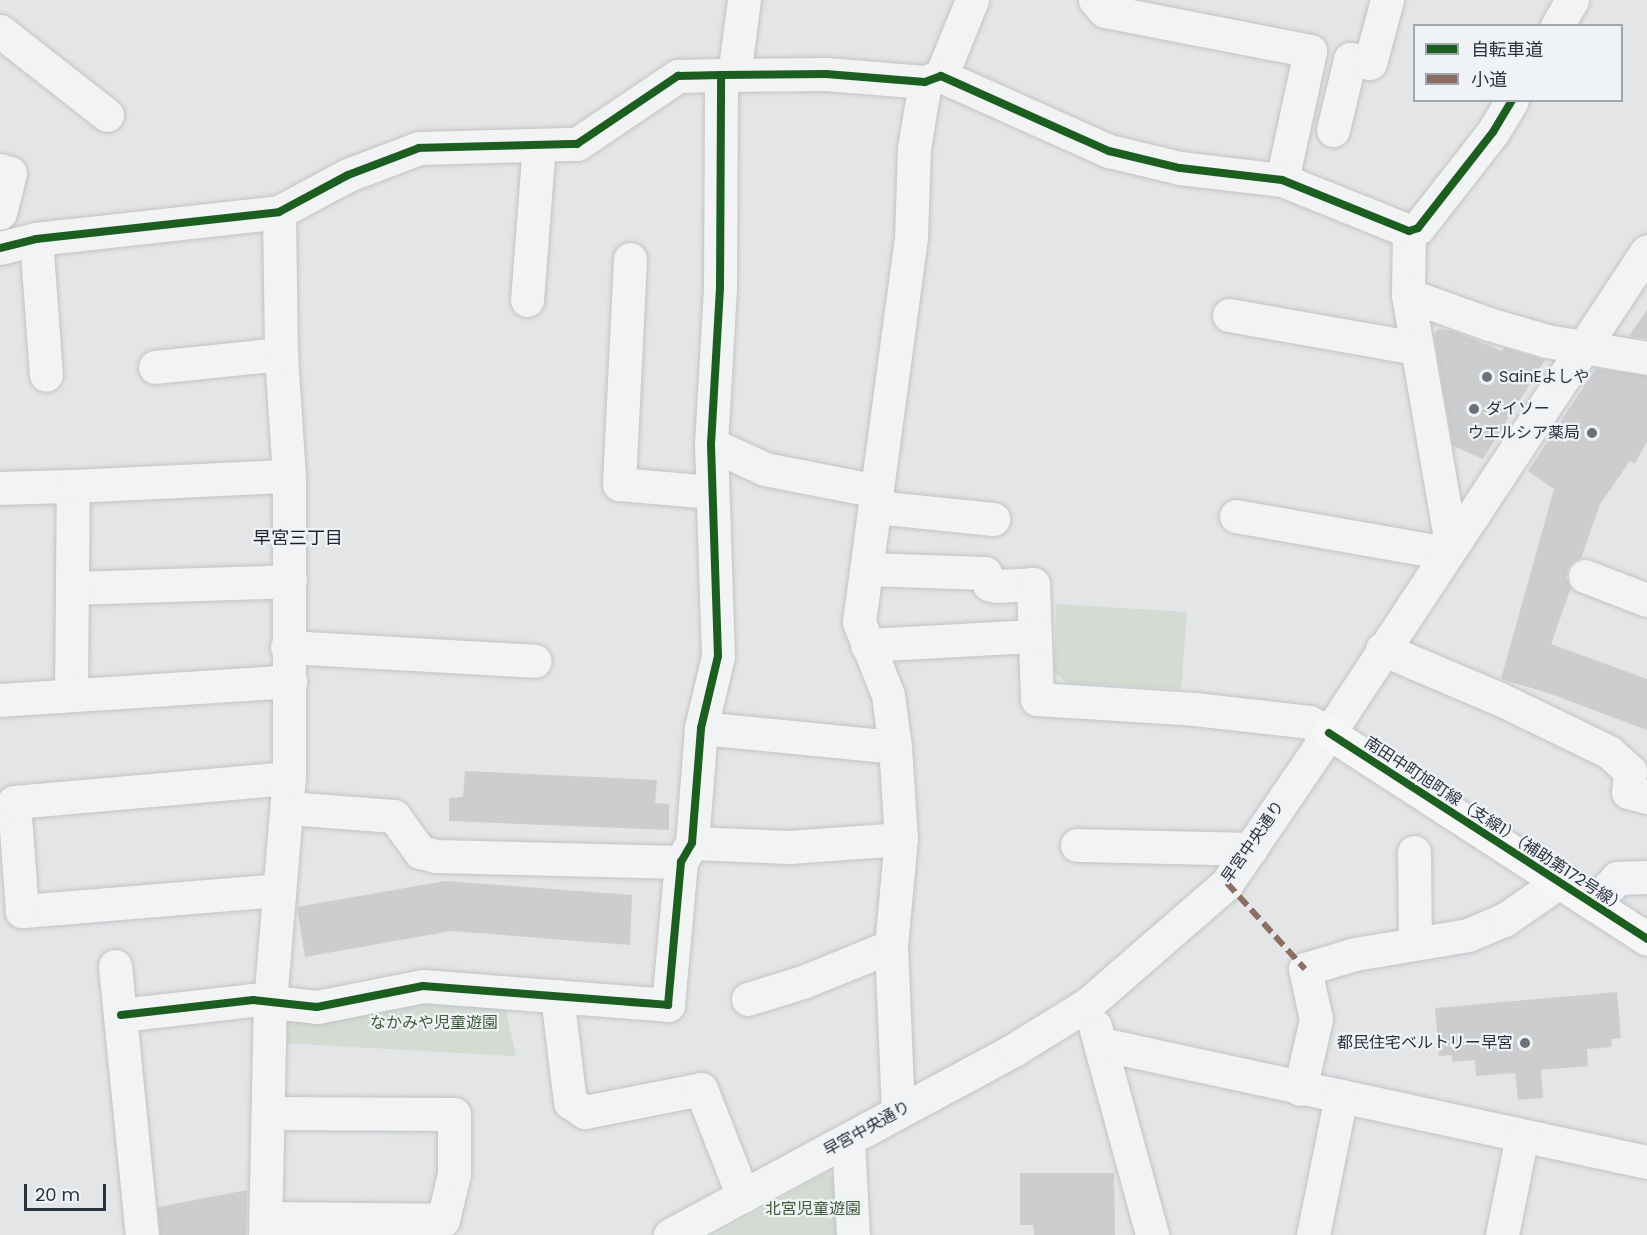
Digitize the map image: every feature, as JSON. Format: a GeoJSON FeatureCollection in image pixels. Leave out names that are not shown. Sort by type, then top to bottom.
{"type":"FeatureCollection","features":[{"type":"Feature","properties":{"kind":"main road","name":"南田中町旭町線（支線1）（補助第172号線）"},"geometry":{"type":"LineString","coordinates":[[1329,733],[1647,939]]}},
{"type":"Feature","properties":{"kind":"street"},"geometry":{"type":"LineString","coordinates":[[121,1015],[253,1000],[317,1007],[423,986],[668,1005],[701,728],[718,657],[711,444],[720,288],[728,75],[744,0]]}},
{"type":"Feature","properties":{"kind":"street"},"geometry":{"type":"LineString","coordinates":[[898,1112],[891,946],[901,839],[895,747],[888,695],[858,622],[911,238],[914,148],[933,79],[972,0]]}},
{"type":"Feature","properties":{"kind":"street"},"geometry":{"type":"LineString","coordinates":[[1095,0],[1106,10],[1181,12],[1310,51],[1282,180]]}},
{"type":"Feature","properties":{"kind":"street"},"geometry":{"type":"LineString","coordinates":[[1333,130],[1350,59],[1370,63],[1387,0]]}},
{"type":"Feature","properties":{"kind":"street"},"geometry":{"type":"LineString","coordinates":[[1558,24],[1572,0]]}},
{"type":"Feature","properties":{"kind":"street"},"geometry":{"type":"LineString","coordinates":[[0,31],[107,116]]}},
{"type":"Feature","properties":{"kind":"street"},"geometry":{"type":"LineString","coordinates":[[0,248],[36,239],[279,212],[348,175],[419,148],[577,144],[678,76],[728,75],[826,74],[933,79],[1109,151],[1180,168],[1282,180],[1409,231],[1419,228],[1493,132],[1511,102]]}},
{"type":"Feature","properties":{"kind":"street"},"geometry":{"type":"LineString","coordinates":[[527,300],[539,145]]}},
{"type":"Feature","properties":{"kind":"street"},"geometry":{"type":"LineString","coordinates":[[0,170],[10,173],[0,213]]}},
{"type":"Feature","properties":{"kind":"street"},"geometry":{"type":"LineString","coordinates":[[268,1113],[454,1114],[454,1174],[443,1220],[265,1227],[270,1002],[288,793],[290,681],[287,648],[290,581],[289,476],[281,354],[279,212]]}},
{"type":"Feature","properties":{"kind":"street"},"geometry":{"type":"LineString","coordinates":[[1236,516],[1449,549],[1408,295],[1409,231]]}},
{"type":"Feature","properties":{"kind":"street"},"geometry":{"type":"LineString","coordinates":[[36,239],[46,375]]}},
{"type":"Feature","properties":{"kind":"street","name":"早宮中央通り"},"geometry":{"type":"LineString","coordinates":[[670,1235],[1015,1049],[1088,1004],[1227,883],[1585,348],[1647,251]]}},
{"type":"Feature","properties":{"kind":"street"},"geometry":{"type":"LineString","coordinates":[[630,259],[619,484],[712,492]]}},
{"type":"Feature","properties":{"kind":"street"},"geometry":{"type":"LineString","coordinates":[[1408,295],[1489,324],[1547,341],[1647,358]]}},
{"type":"Feature","properties":{"kind":"street"},"geometry":{"type":"LineString","coordinates":[[1229,315],[1416,348]]}},
{"type":"Feature","properties":{"kind":"street"},"geometry":{"type":"LineString","coordinates":[[155,367],[281,354]]}},
{"type":"Feature","properties":{"kind":"street"},"geometry":{"type":"LineString","coordinates":[[711,444],[765,470],[876,499],[993,519]]}},
{"type":"Feature","properties":{"kind":"street"},"geometry":{"type":"LineString","coordinates":[[0,488],[289,476]]}},
{"type":"Feature","properties":{"kind":"street"},"geometry":{"type":"LineString","coordinates":[[71,695],[74,486]]}},
{"type":"Feature","properties":{"kind":"street"},"geometry":{"type":"LineString","coordinates":[[867,569],[986,573],[989,584],[997,586],[1033,584],[1037,699],[1194,709],[1309,722],[1329,733]]}},
{"type":"Feature","properties":{"kind":"street"},"geometry":{"type":"LineString","coordinates":[[1585,576],[1647,600]]}},
{"type":"Feature","properties":{"kind":"street"},"geometry":{"type":"LineString","coordinates":[[72,588],[290,581]]}},
{"type":"Feature","properties":{"kind":"street"},"geometry":{"type":"LineString","coordinates":[[867,645],[1035,636]]}},
{"type":"Feature","properties":{"kind":"street"},"geometry":{"type":"LineString","coordinates":[[287,648],[535,661]]}},
{"type":"Feature","properties":{"kind":"street"},"geometry":{"type":"LineString","coordinates":[[1382,649],[1500,699],[1608,752],[1630,771],[1628,792],[1647,797]]}},
{"type":"Feature","properties":{"kind":"street"},"geometry":{"type":"LineString","coordinates":[[0,700],[290,681]]}},
{"type":"Feature","properties":{"kind":"street"},"geometry":{"type":"LineString","coordinates":[[701,728],[895,747]]}},
{"type":"Feature","properties":{"kind":"street"},"geometry":{"type":"LineString","coordinates":[[279,890],[22,911],[14,802],[288,793],[394,816],[420,852],[435,856],[686,852],[901,839]]}},
{"type":"Feature","properties":{"kind":"street"},"geometry":{"type":"LineString","coordinates":[[1077,845],[1251,849]]}},
{"type":"Feature","properties":{"kind":"street"},"geometry":{"type":"LineString","coordinates":[[1414,852],[1415,943]]}},
{"type":"Feature","properties":{"kind":"street"},"geometry":{"type":"LineString","coordinates":[[1593,904],[1617,878],[1647,877]]}},
{"type":"Feature","properties":{"kind":"street"},"geometry":{"type":"LineString","coordinates":[[1300,1089],[1316,1019],[1305,969],[1355,954],[1468,935],[1504,920],[1559,882]]}},
{"type":"Feature","properties":{"kind":"street"},"geometry":{"type":"LineString","coordinates":[[748,999],[803,982],[891,946]]}},
{"type":"Feature","properties":{"kind":"street"},"geometry":{"type":"LineString","coordinates":[[115,966],[142,1235]]}},
{"type":"Feature","properties":{"kind":"street"},"geometry":{"type":"LineString","coordinates":[[557,996],[570,1102],[585,1112],[701,1089],[743,1196]]}},
{"type":"Feature","properties":{"kind":"street"},"geometry":{"type":"LineString","coordinates":[[1088,1004],[1101,1044],[1152,1235]]}},
{"type":"Feature","properties":{"kind":"street"},"geometry":{"type":"LineString","coordinates":[[1101,1044],[1300,1089],[1647,1162]]}},
{"type":"Feature","properties":{"kind":"street"},"geometry":{"type":"LineString","coordinates":[[1313,1235],[1341,1096]]}},
{"type":"Feature","properties":{"kind":"street"},"geometry":{"type":"LineString","coordinates":[[1502,1235],[1522,1136]]}},
{"type":"Feature","properties":{"kind":"street"},"geometry":{"type":"LineString","coordinates":[[848,1140],[853,1235]]}},
{"type":"Feature","properties":{"kind":"green space"},"geometry":{"type":"Polygon","coordinates":[[[1056,604],[1187,612],[1181,689],[1067,683],[1054,672],[1056,604]]]}},
{"type":"Feature","properties":{"kind":"green space","name":"なかみや児童遊園"},"geometry":{"type":"Polygon","coordinates":[[[427,994],[504,1001],[516,1056],[282,1043],[283,1021],[297,1012],[427,994]]]}},
{"type":"Feature","properties":{"kind":"green space","name":"北宮児童遊園"},"geometry":{"type":"Polygon","coordinates":[[[827,1173],[837,1181],[840,1235],[714,1235],[827,1173]]]}},
{"type":"Feature","properties":{"kind":"building"},"geometry":{"type":"Polygon","coordinates":[[[1647,310],[1647,339],[1629,336],[1647,310]]]}},
{"type":"Feature","properties":{"kind":"building"},"geometry":{"type":"Polygon","coordinates":[[[1438,329],[1453,331],[1502,351],[1504,348],[1545,360],[1483,459],[1453,446],[1434,335],[1438,329]]]}},
{"type":"Feature","properties":{"kind":"building"},"geometry":{"type":"Polygon","coordinates":[[[1596,368],[1647,376],[1647,441],[1635,464],[1630,461],[1600,504],[1581,558],[1574,561],[1568,569],[1566,578],[1571,588],[1551,644],[1647,679],[1647,730],[1548,693],[1501,679],[1554,489],[1528,471],[1596,368]]]}},
{"type":"Feature","properties":{"kind":"building"},"geometry":{"type":"Polygon","coordinates":[[[465,771],[657,780],[655,803],[669,804],[669,830],[449,821],[449,798],[463,797],[465,771]]]}},
{"type":"Feature","properties":{"kind":"building"},"geometry":{"type":"Polygon","coordinates":[[[445,881],[632,895],[630,945],[451,931],[305,957],[297,907],[445,881]]]}},
{"type":"Feature","properties":{"kind":"building","name":"都民住宅ベルトリー早宮"},"geometry":{"type":"Polygon","coordinates":[[[1617,992],[1621,1038],[1611,1039],[1612,1047],[1587,1049],[1588,1066],[1541,1070],[1543,1098],[1518,1100],[1515,1073],[1476,1076],[1475,1060],[1452,1062],[1452,1055],[1439,1056],[1435,1008],[1617,992]]]}},
{"type":"Feature","properties":{"kind":"building"},"geometry":{"type":"Polygon","coordinates":[[[1020,1173],[1114,1173],[1115,1235],[1034,1235],[1033,1225],[1020,1225],[1020,1173]]]}},
{"type":"Feature","properties":{"kind":"building"},"geometry":{"type":"Polygon","coordinates":[[[247,1190],[246,1235],[160,1235],[158,1207],[247,1190]]]}},
{"type":"Feature","properties":{"kind":"marked path"},"geometry":{"type":"LineString","coordinates":[[1227,883],[1305,969]]}},
{"type":"Feature","properties":{"kind":"cycle path"},"geometry":{"type":"LineString","coordinates":[[0,248],[36,239],[279,212],[348,175],[419,148],[577,144],[678,76],[721,75],[826,74],[925,82],[941,76],[1109,151],[1180,168],[1282,180],[1409,231],[1418,228],[1493,132],[1511,102]]}},
{"type":"Feature","properties":{"kind":"cycle path"},"geometry":{"type":"LineString","coordinates":[[121,1015],[253,1000],[317,1007],[423,986],[668,1005],[681,862],[692,843],[701,728],[718,656],[711,444],[720,288],[721,75]]}},
{"type":"Feature","properties":{"kind":"cycle path"},"geometry":{"type":"LineString","coordinates":[[1329,733],[1647,939]]}},
{"type":"Feature","properties":{"kind":"place","name":"SainEよしや"},"geometry":{"type":"Point","coordinates":[1487,377]}},
{"type":"Feature","properties":{"kind":"place","name":"ダイソー"},"geometry":{"type":"Point","coordinates":[1474,409]}},
{"type":"Feature","properties":{"kind":"place","name":"ウエルシア薬局"},"geometry":{"type":"Point","coordinates":[1592,433]}},
{"type":"Feature","properties":{"kind":"place","name":"都民住宅ベルトリー早宮"},"geometry":{"type":"Point","coordinates":[1525,1043]}},
{"type":"Feature","properties":{"kind":"district","name":"早宮三丁目"},"geometry":{"type":"Point","coordinates":[298,538]}}]}
